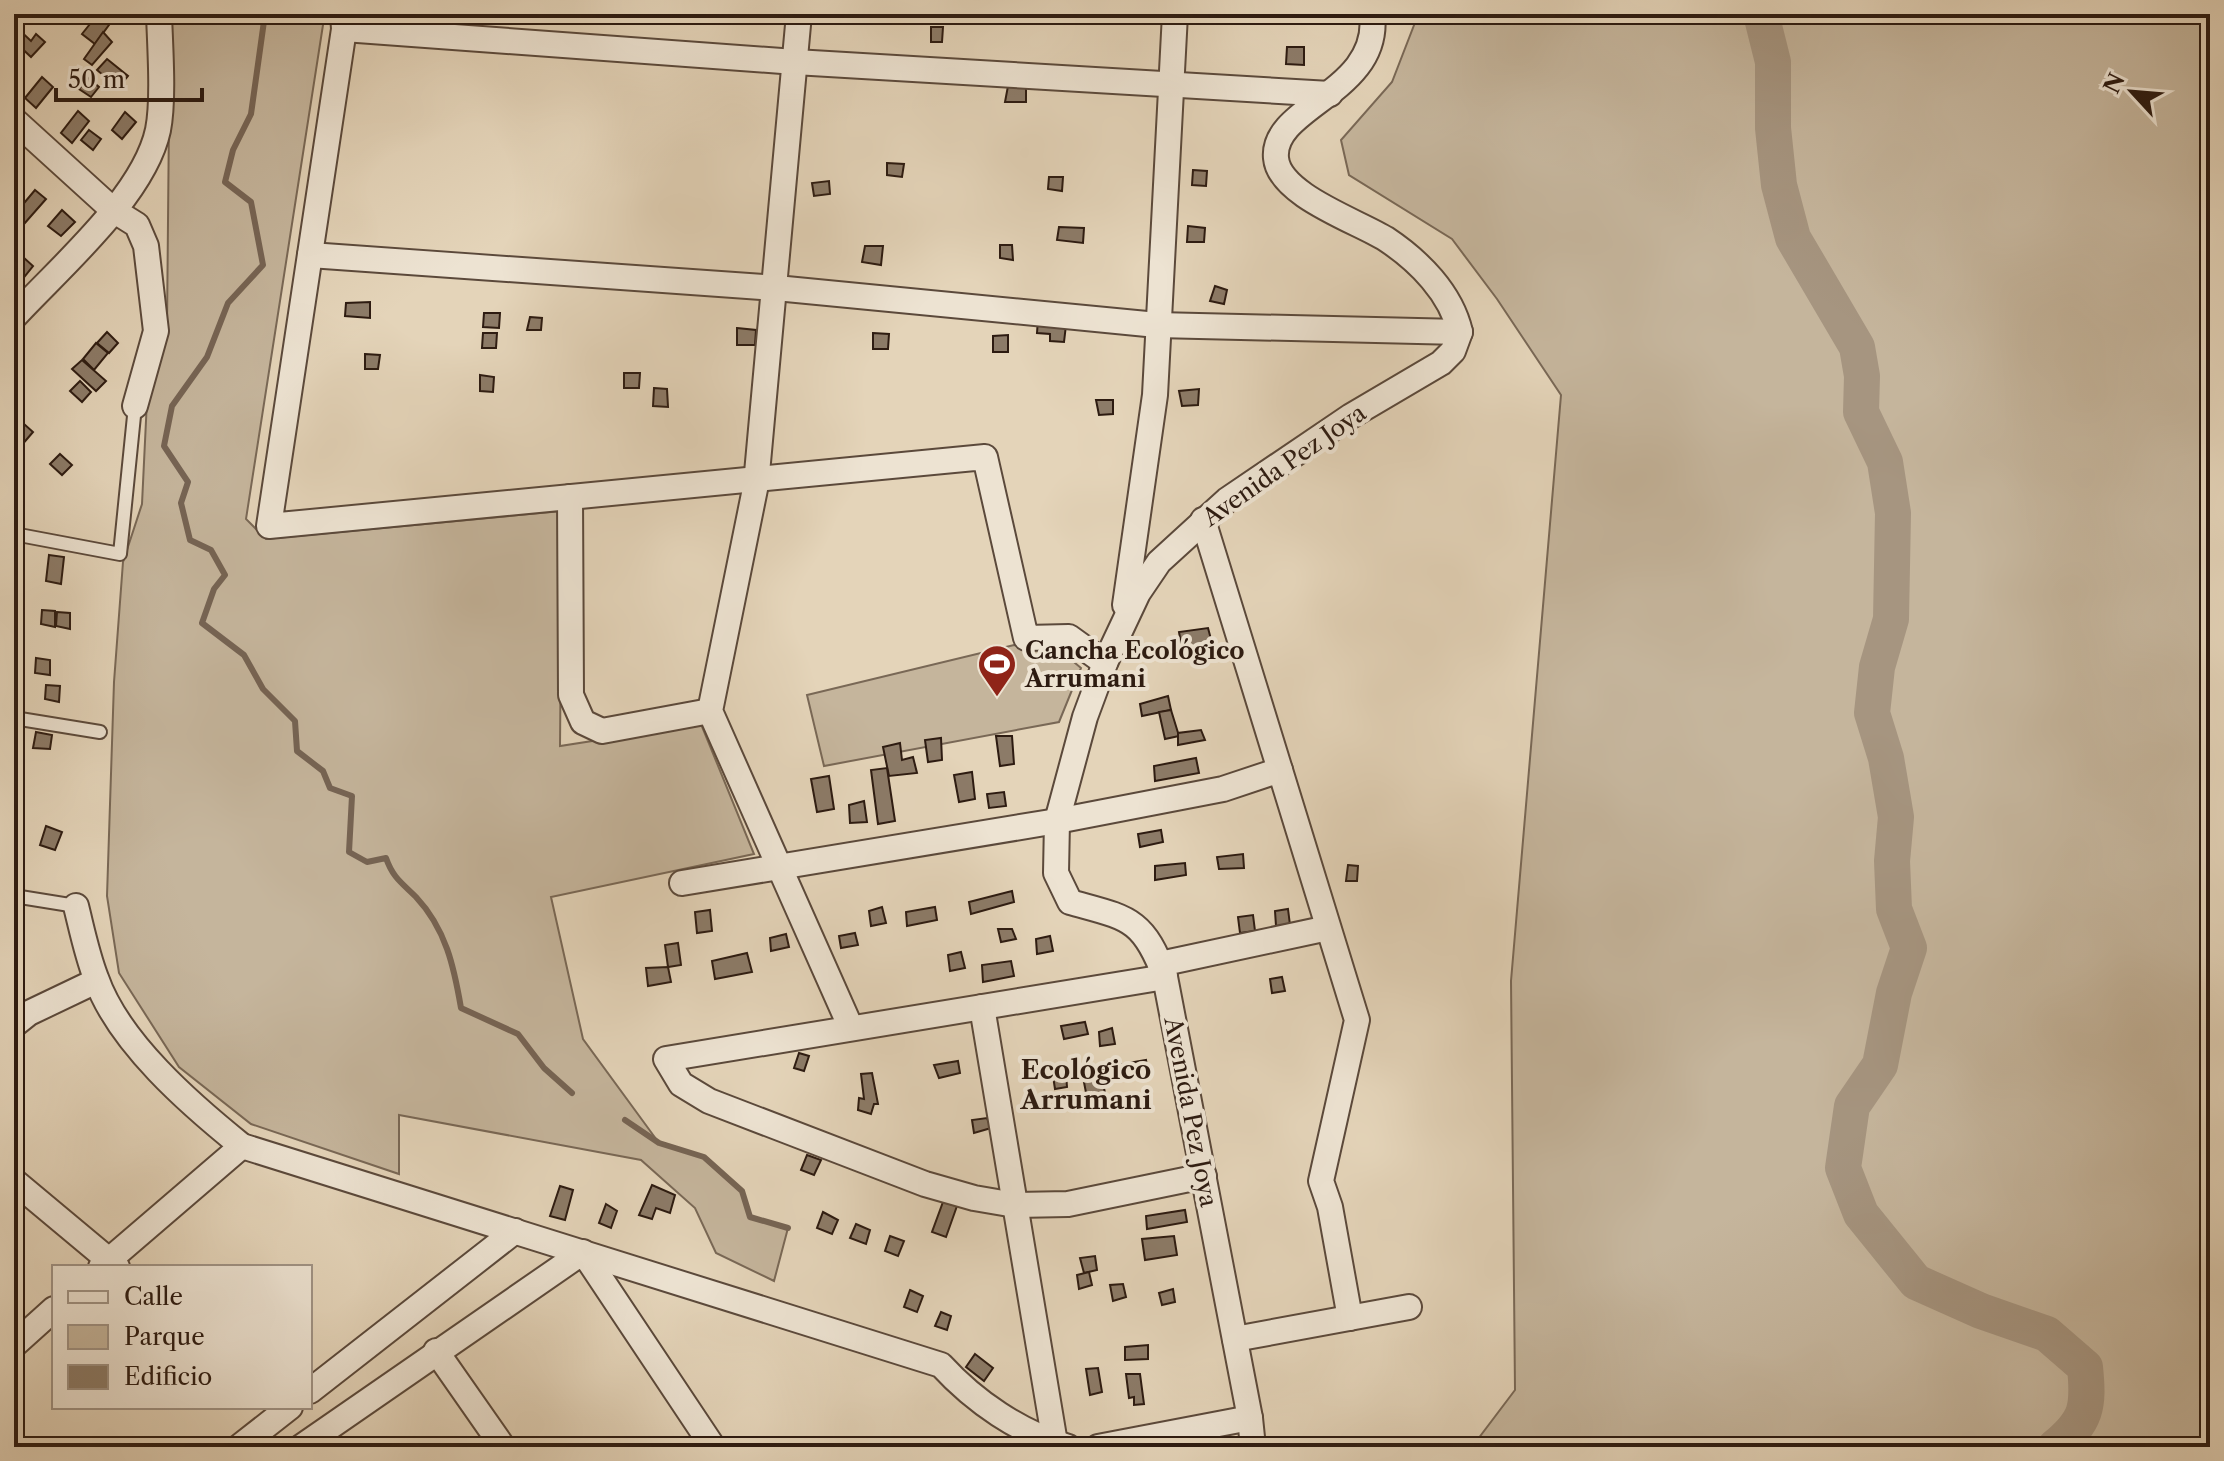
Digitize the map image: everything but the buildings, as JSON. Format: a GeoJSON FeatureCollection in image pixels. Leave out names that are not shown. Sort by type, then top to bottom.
{"type":"FeatureCollection","features":[{"type":"Feature","properties":{"kind":"street"},"geometry":{"type":"LineString","coordinates":[[14,317],[113,210],[146,164],[158,129],[159,14]]}},
{"type":"Feature","properties":{"kind":"street"},"geometry":{"type":"LineString","coordinates":[[799,14],[757,479],[710,711],[851,1028]]}},
{"type":"Feature","properties":{"kind":"street"},"geometry":{"type":"LineString","coordinates":[[1123,622],[1155,395],[1175,14]]}},
{"type":"Feature","properties":{"kind":"street"},"geometry":{"type":"LineString","coordinates":[[310,255],[776,288],[1157,325],[1460,332],[1443,291],[1420,267],[1388,241],[1288,183],[1276,161],[1277,141],[1289,126],[1358,68],[1370,45],[1372,14]]}},
{"type":"Feature","properties":{"kind":"street"},"geometry":{"type":"LineString","coordinates":[[1105,663],[1069,637],[1026,638],[985,457],[269,526],[344,22],[795,62],[1330,94]]}},
{"type":"Feature","properties":{"kind":"street"},"geometry":{"type":"LineString","coordinates":[[14,120],[113,210],[137,225],[146,246],[156,331],[135,406]]}},
{"type":"Feature","properties":{"kind":"street","name":"Avenida Pez Joya"},"geometry":{"type":"LineString","coordinates":[[1253,1447],[1250,1418],[1163,970],[1153,946],[1127,917],[1070,902],[1056,873],[1057,821],[1085,717],[1105,663],[1123,622],[1159,562],[1227,500],[1351,416],[1441,363],[1453,351],[1460,332]]}},
{"type":"Feature","properties":{"kind":"street"},"geometry":{"type":"LineString","coordinates":[[570,497],[571,695],[583,722],[602,731],[710,711]]}},
{"type":"Feature","properties":{"kind":"street"},"geometry":{"type":"LineString","coordinates":[[1203,520],[1357,1020],[1321,1181],[1330,1207],[1350,1318]]}},
{"type":"Feature","properties":{"kind":"street"},"geometry":{"type":"LineString","coordinates":[[682,883],[1057,821],[1223,789],[1280,770]]}},
{"type":"Feature","properties":{"kind":"street"},"geometry":{"type":"LineString","coordinates":[[76,906],[96,981],[129,1036],[179,1095],[242,1146],[941,1365],[962,1388],[1005,1418],[1057,1446]]}},
{"type":"Feature","properties":{"kind":"street"},"geometry":{"type":"LineString","coordinates":[[1204,1176],[1068,1204],[1015,1205],[974,1198],[925,1184],[709,1101],[681,1084],[666,1059],[982,1007],[1163,970],[1328,928]]}},
{"type":"Feature","properties":{"kind":"street"},"geometry":{"type":"LineString","coordinates":[[14,1025],[29,1013],[96,981]]}},
{"type":"Feature","properties":{"kind":"street"},"geometry":{"type":"LineString","coordinates":[[982,1007],[1057,1446]]}},
{"type":"Feature","properties":{"kind":"street"},"geometry":{"type":"LineString","coordinates":[[14,1181],[109,1265],[242,1146]]}},
{"type":"Feature","properties":{"kind":"street"},"geometry":{"type":"LineString","coordinates":[[312,1389],[515,1231]]}},
{"type":"Feature","properties":{"kind":"street"},"geometry":{"type":"LineString","coordinates":[[301,1447],[583,1252]]}},
{"type":"Feature","properties":{"kind":"street"},"geometry":{"type":"LineString","coordinates":[[583,1252],[713,1447]]}},
{"type":"Feature","properties":{"kind":"street"},"geometry":{"type":"LineString","coordinates":[[1235,1339],[1409,1307]]}},
{"type":"Feature","properties":{"kind":"street"},"geometry":{"type":"LineString","coordinates":[[14,1345],[52,1311]]}},
{"type":"Feature","properties":{"kind":"street"},"geometry":{"type":"LineString","coordinates":[[436,1351],[503,1447]]}},
{"type":"Feature","properties":{"kind":"street"},"geometry":{"type":"LineString","coordinates":[[239,1447],[273,1412],[292,1447]]}},
{"type":"Feature","properties":{"kind":"street"},"geometry":{"type":"LineString","coordinates":[[1098,1447],[1250,1418]]}},
{"type":"Feature","properties":{"kind":"lane"},"geometry":{"type":"LineString","coordinates":[[14,534],[120,554],[135,406]]}},
{"type":"Feature","properties":{"kind":"lane"},"geometry":{"type":"LineString","coordinates":[[14,718],[100,732]]}},
{"type":"Feature","properties":{"kind":"lane"},"geometry":{"type":"LineString","coordinates":[[14,896],[76,906]]}},
{"type":"Feature","properties":{"kind":"green space"},"geometry":{"type":"Polygon","coordinates":[[[170,14],[322,14],[323,25],[246,519],[266,539],[562,511],[560,746],[701,724],[754,854],[551,897],[583,1039],[659,1143],[704,1157],[742,1191],[750,1217],[788,1228],[774,1281],[716,1253],[695,1208],[641,1160],[399,1115],[399,1174],[251,1124],[179,1067],[119,973],[107,896],[114,682],[123,562],[142,504],[147,400],[167,326],[170,14]]]}},
{"type":"Feature","properties":{"kind":"green space"},"geometry":{"type":"Polygon","coordinates":[[[1414,14],[2210,14],[2210,1447],[1472,1447],[1515,1390],[1511,981],[1561,395],[1497,299],[1452,239],[1349,175],[1341,140],[1392,82],[1416,20],[1414,14]]]}},
{"type":"Feature","properties":{"kind":"green space"},"geometry":{"type":"Polygon","coordinates":[[[1014,645],[1062,652],[1081,668],[1059,722],[824,766],[807,695],[1014,645]]]}},
{"type":"Feature","properties":{"kind":"waterway"},"geometry":{"type":"LineString","coordinates":[[265,14],[251,114],[233,150],[225,182],[251,202],[263,265],[228,303],[207,357],[172,406],[164,446],[188,482],[181,503],[190,540],[211,550],[225,575],[214,589],[202,623],[244,655],[263,689],[295,721],[297,751],[323,771],[330,788],[352,796],[349,852],[367,862],[386,858],[402,884],[426,909],[447,949],[461,1008],[518,1034],[544,1068],[572,1093]]}},
{"type":"Feature","properties":{"kind":"waterway"},"geometry":{"type":"LineString","coordinates":[[1761,14],[1773,62],[1773,128],[1779,185],[1793,238],[1857,347],[1862,376],[1861,412],[1885,462],[1893,513],[1891,619],[1877,667],[1872,713],[1886,758],[1896,817],[1892,861],[1894,909],[1909,948],[1894,993],[1880,1065],[1852,1106],[1843,1168],[1861,1214],[1916,1282],[1981,1311],[2047,1334],[2085,1367],[2084,1412],[2074,1429],[2055,1447]]}},
{"type":"Feature","properties":{"kind":"waterway"},"geometry":{"type":"LineString","coordinates":[[625,1120],[659,1143],[704,1157],[742,1191],[750,1217],[788,1228]]}},
{"type":"Feature","properties":{"kind":"place","name":"Cancha Ecológico Arrumani"},"geometry":{"type":"Point","coordinates":[997,698]}},
{"type":"Feature","properties":{"kind":"district","name":"Ecológico Arrumani"},"geometry":{"type":"Point","coordinates":[1086,1085]}}]}
